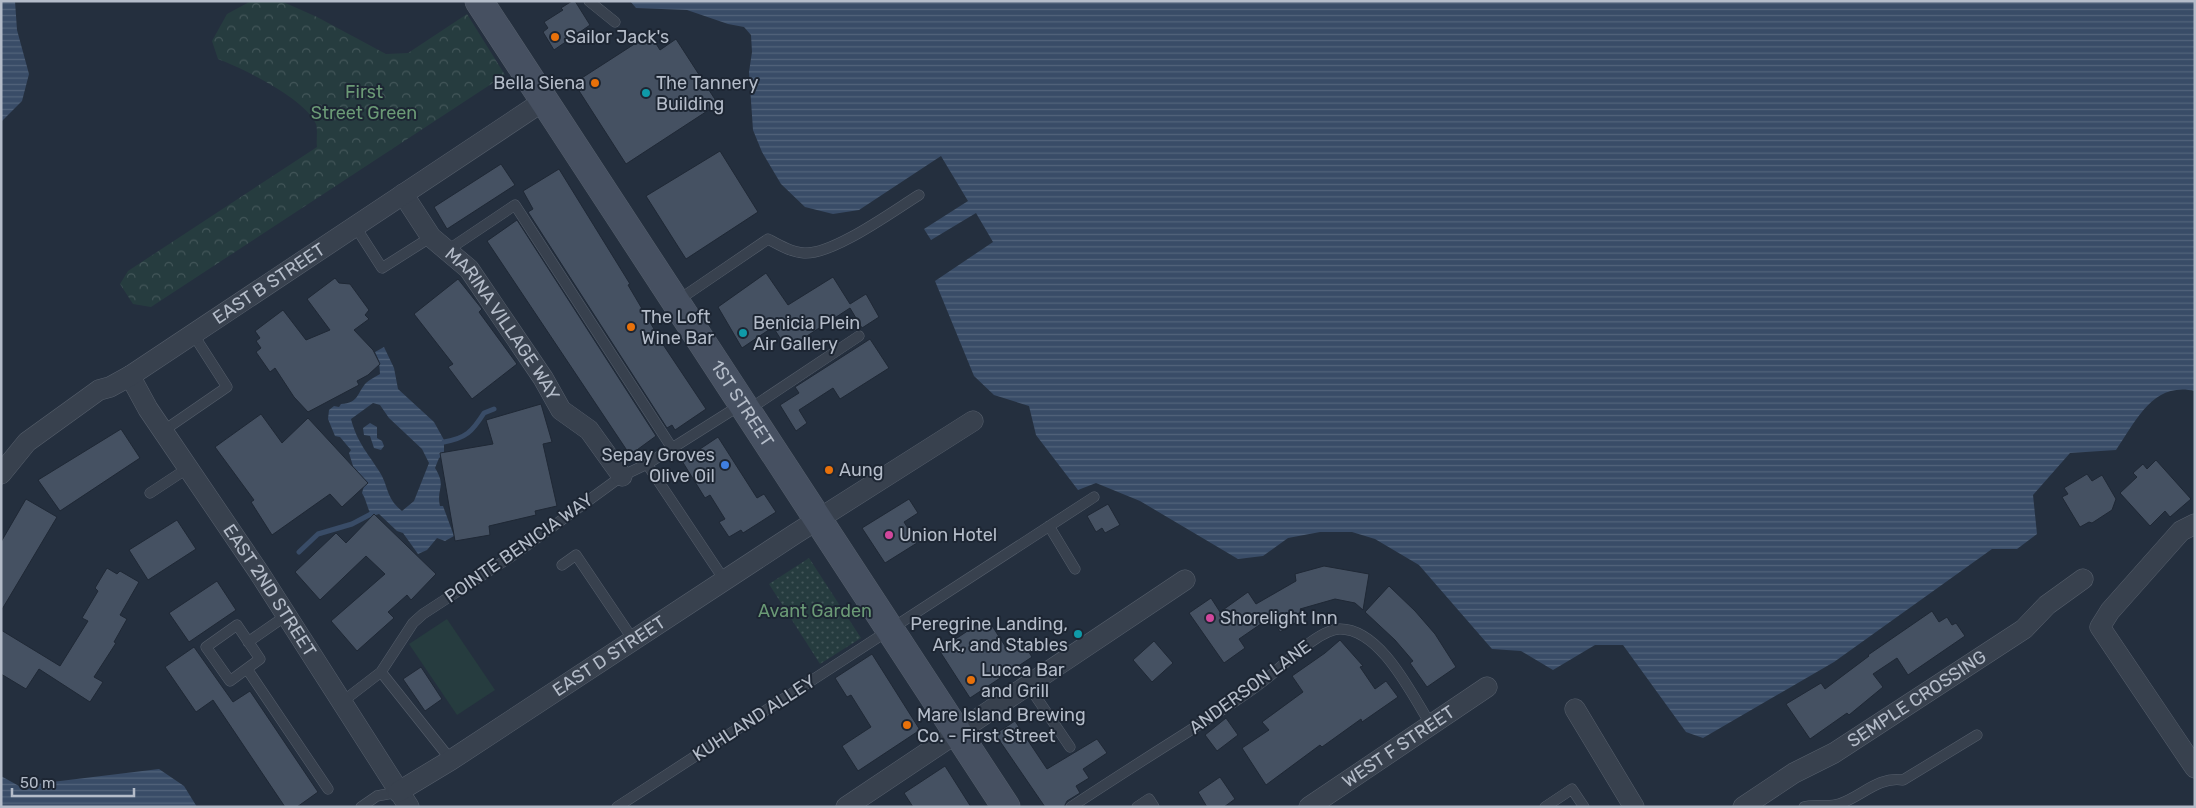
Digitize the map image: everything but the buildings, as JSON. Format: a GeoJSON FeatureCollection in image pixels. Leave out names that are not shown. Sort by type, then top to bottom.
{"type":"FeatureCollection","features":[{"type":"Feature","properties":{"kind":"main road","name":"1ST STREET"},"geometry":{"type":"LineString","coordinates":[[479,1],[1006,807]]}},
{"type":"Feature","properties":{"kind":"street","name":"EAST B STREET"},"geometry":{"type":"LineString","coordinates":[[1,474],[27,442],[41,430],[99,390],[110,387],[130,376],[545,100]]}},
{"type":"Feature","properties":{"kind":"street","name":"MARINA VILLAGE WAY"},"geometry":{"type":"LineString","coordinates":[[403,194],[431,237],[469,270],[543,378],[561,410],[589,430],[622,476]]}},
{"type":"Feature","properties":{"kind":"street","name":"EAST 2ND STREET"},"geometry":{"type":"LineString","coordinates":[[130,376],[163,431],[287,616],[404,799]]}},
{"type":"Feature","properties":{"kind":"street","name":"EAST D STREET"},"geometry":{"type":"LineString","coordinates":[[404,799],[451,760],[818,520],[973,422]]}},
{"type":"Feature","properties":{"kind":"street"},"geometry":{"type":"LineString","coordinates":[[2195,524],[2181,531],[2110,612],[2100,627],[2195,768]]}},
{"type":"Feature","properties":{"kind":"street","name":"SEMPLE CROSSING"},"geometry":{"type":"LineString","coordinates":[[1743,807],[1794,773],[1834,753],[2024,629],[2047,604],[2083,579]]}},
{"type":"Feature","properties":{"kind":"street"},"geometry":{"type":"LineString","coordinates":[[846,807],[1185,580]]}},
{"type":"Feature","properties":{"kind":"street","name":"WEST F STREET"},"geometry":{"type":"LineString","coordinates":[[1309,807],[1487,687]]}},
{"type":"Feature","properties":{"kind":"street"},"geometry":{"type":"LineString","coordinates":[[1575,709],[1634,807]]}},
{"type":"Feature","properties":{"kind":"lane"},"geometry":{"type":"LineString","coordinates":[[589,1],[615,22]]}},
{"type":"Feature","properties":{"kind":"lane"},"geometry":{"type":"LineString","coordinates":[[676,302],[768,239],[788,250],[804,253],[819,251],[844,241],[919,195]]}},
{"type":"Feature","properties":{"kind":"lane"},"geometry":{"type":"LineString","coordinates":[[448,250],[515,205],[672,448]]}},
{"type":"Feature","properties":{"kind":"lane"},"geometry":{"type":"LineString","coordinates":[[355,226],[382,268],[431,237]]}},
{"type":"Feature","properties":{"kind":"lane"},"geometry":{"type":"LineString","coordinates":[[163,431],[227,387],[193,334]]}},
{"type":"Feature","properties":{"kind":"lane","name":"POINTE BENICIA WAY"},"geometry":{"type":"LineString","coordinates":[[342,702],[381,672],[413,624],[423,614],[515,554],[622,476],[647,464],[745,407],[859,336]]}},
{"type":"Feature","properties":{"kind":"lane"},"geometry":{"type":"LineString","coordinates":[[647,464],[725,581]]}},
{"type":"Feature","properties":{"kind":"lane"},"geometry":{"type":"LineString","coordinates":[[150,493],[188,468]]}},
{"type":"Feature","properties":{"kind":"lane","name":"KUHLAND ALLEY"},"geometry":{"type":"LineString","coordinates":[[617,807],[1094,497]]}},
{"type":"Feature","properties":{"kind":"lane"},"geometry":{"type":"LineString","coordinates":[[1050,526],[1075,569]]}},
{"type":"Feature","properties":{"kind":"lane"},"geometry":{"type":"LineString","coordinates":[[562,565],[576,555],[634,641]]}},
{"type":"Feature","properties":{"kind":"lane"},"geometry":{"type":"LineString","coordinates":[[248,642],[287,616]]}},
{"type":"Feature","properties":{"kind":"lane"},"geometry":{"type":"LineString","coordinates":[[237,625],[248,642],[260,659],[230,681],[206,647],[237,625]]}},
{"type":"Feature","properties":{"kind":"lane","name":"ANDERSON LANE"},"geometry":{"type":"LineString","coordinates":[[1071,807],[1259,685],[1308,644],[1339,629],[1352,631],[1364,637],[1382,651],[1431,725]]}},
{"type":"Feature","properties":{"kind":"lane"},"geometry":{"type":"LineString","coordinates":[[247,669],[328,789]]}},
{"type":"Feature","properties":{"kind":"lane"},"geometry":{"type":"LineString","coordinates":[[381,672],[451,760]]}},
{"type":"Feature","properties":{"kind":"lane"},"geometry":{"type":"LineString","coordinates":[[1028,685],[1070,747]]}},
{"type":"Feature","properties":{"kind":"lane"},"geometry":{"type":"LineString","coordinates":[[1804,807],[1810,805],[1838,805],[1891,778],[1903,780],[1977,735]]}},
{"type":"Feature","properties":{"kind":"lane"},"geometry":{"type":"LineString","coordinates":[[1545,807],[1572,789],[1584,807]]}},
{"type":"Feature","properties":{"kind":"lane"},"geometry":{"type":"LineString","coordinates":[[362,807],[377,796],[404,799]]}},
{"type":"Feature","properties":{"kind":"lane"},"geometry":{"type":"LineString","coordinates":[[1137,807],[1149,799],[1154,807]]}},
{"type":"Feature","properties":{"kind":"green space","name":"First Street Green"},"geometry":{"type":"Polygon","coordinates":[[[251,1],[281,1],[317,17],[386,54],[408,53],[467,14],[505,75],[151,307],[133,304],[120,284],[128,271],[317,147],[316,124],[310,114],[300,105],[257,77],[218,59],[212,41],[227,14],[251,1]]]}},
{"type":"Feature","properties":{"kind":"green space","name":"Avant Garden"},"geometry":{"type":"Polygon","coordinates":[[[809,558],[861,638],[820,664],[769,584],[809,558]]]}},
{"type":"Feature","properties":{"kind":"green space"},"geometry":{"type":"Polygon","coordinates":[[[447,619],[495,690],[457,715],[409,644],[447,619]]]}},
{"type":"Feature","properties":{"kind":"water"},"geometry":{"type":"Polygon","coordinates":[[[1,1],[15,1],[17,30],[29,74],[22,101],[1,122],[1,1]]]}},
{"type":"Feature","properties":{"kind":"water"},"geometry":{"type":"Polygon","coordinates":[[[630,1],[2195,1],[2195,391],[2180,389],[2168,392],[2157,398],[2139,416],[2116,450],[2070,453],[2033,495],[2037,534],[2017,549],[1992,549],[1834,662],[1703,738],[1686,732],[1623,645],[1595,645],[1553,670],[1521,651],[1492,649],[1419,565],[1375,539],[1352,532],[1320,532],[1288,538],[1263,556],[1238,559],[1140,501],[1096,483],[1078,490],[1036,435],[1029,406],[994,395],[974,376],[935,281],[993,242],[976,213],[931,240],[924,229],[968,201],[941,156],[859,210],[833,214],[805,207],[781,184],[762,152],[753,130],[749,72],[752,52],[751,35],[744,27],[728,24],[687,10],[636,8],[630,1]]]}},
{"type":"Feature","properties":{"kind":"water"},"geometry":{"type":"Polygon","coordinates":[[[384,347],[394,368],[398,389],[434,422],[444,440],[444,455],[439,458],[435,468],[441,484],[440,506],[443,506],[454,536],[445,541],[437,538],[427,550],[418,554],[403,533],[397,531],[379,514],[372,516],[362,493],[364,486],[356,476],[349,453],[351,450],[340,437],[335,436],[328,419],[329,410],[334,406],[339,407],[341,404],[354,400],[366,383],[380,374],[379,361],[375,352],[384,347]],[[373,403],[351,419],[359,441],[382,476],[393,501],[402,511],[414,501],[429,463],[422,449],[389,418],[380,405],[373,403]]]}},
{"type":"Feature","properties":{"kind":"water"},"geometry":{"type":"Polygon","coordinates":[[[370,423],[377,427],[377,438],[382,441],[384,446],[381,450],[374,448],[370,436],[364,435],[363,428],[370,423]]]}},
{"type":"Feature","properties":{"kind":"water"},"geometry":{"type":"Polygon","coordinates":[[[159,769],[184,786],[197,807],[1,807],[1,776],[19,786],[159,769]]]}},
{"type":"Feature","properties":{"kind":"waterway"},"geometry":{"type":"LineString","coordinates":[[444,442],[468,433],[484,413],[494,409]]}},
{"type":"Feature","properties":{"kind":"waterway"},"geometry":{"type":"LineString","coordinates":[[299,552],[318,534],[352,524],[371,514]]}},
{"type":"Feature","properties":{"kind":"place","name":"Sailor Jack's"},"geometry":{"type":"Point","coordinates":[555,37]}},
{"type":"Feature","properties":{"kind":"place","name":"Bella Siena"},"geometry":{"type":"Point","coordinates":[595,83]}},
{"type":"Feature","properties":{"kind":"place","name":"The Tannery Building"},"geometry":{"type":"Point","coordinates":[646,93]}},
{"type":"Feature","properties":{"kind":"place","name":"The Loft Wine Bar"},"geometry":{"type":"Point","coordinates":[631,327]}},
{"type":"Feature","properties":{"kind":"place","name":"Benicia Plein Air Gallery"},"geometry":{"type":"Point","coordinates":[743,333]}},
{"type":"Feature","properties":{"kind":"place","name":"Sepay Groves Olive Oil"},"geometry":{"type":"Point","coordinates":[725,465]}},
{"type":"Feature","properties":{"kind":"place","name":"Aung"},"geometry":{"type":"Point","coordinates":[829,470]}},
{"type":"Feature","properties":{"kind":"place","name":"Union Hotel"},"geometry":{"type":"Point","coordinates":[889,535]}},
{"type":"Feature","properties":{"kind":"place","name":"Shorelight Inn"},"geometry":{"type":"Point","coordinates":[1210,618]}},
{"type":"Feature","properties":{"kind":"place","name":"Peregrine Landing, Ark, and Stables"},"geometry":{"type":"Point","coordinates":[1078,634]}},
{"type":"Feature","properties":{"kind":"place","name":"Lucca Bar and Grill"},"geometry":{"type":"Point","coordinates":[971,680]}},
{"type":"Feature","properties":{"kind":"place","name":"Mare Island Brewing Co. - First Street"},"geometry":{"type":"Point","coordinates":[907,725]}}]}
